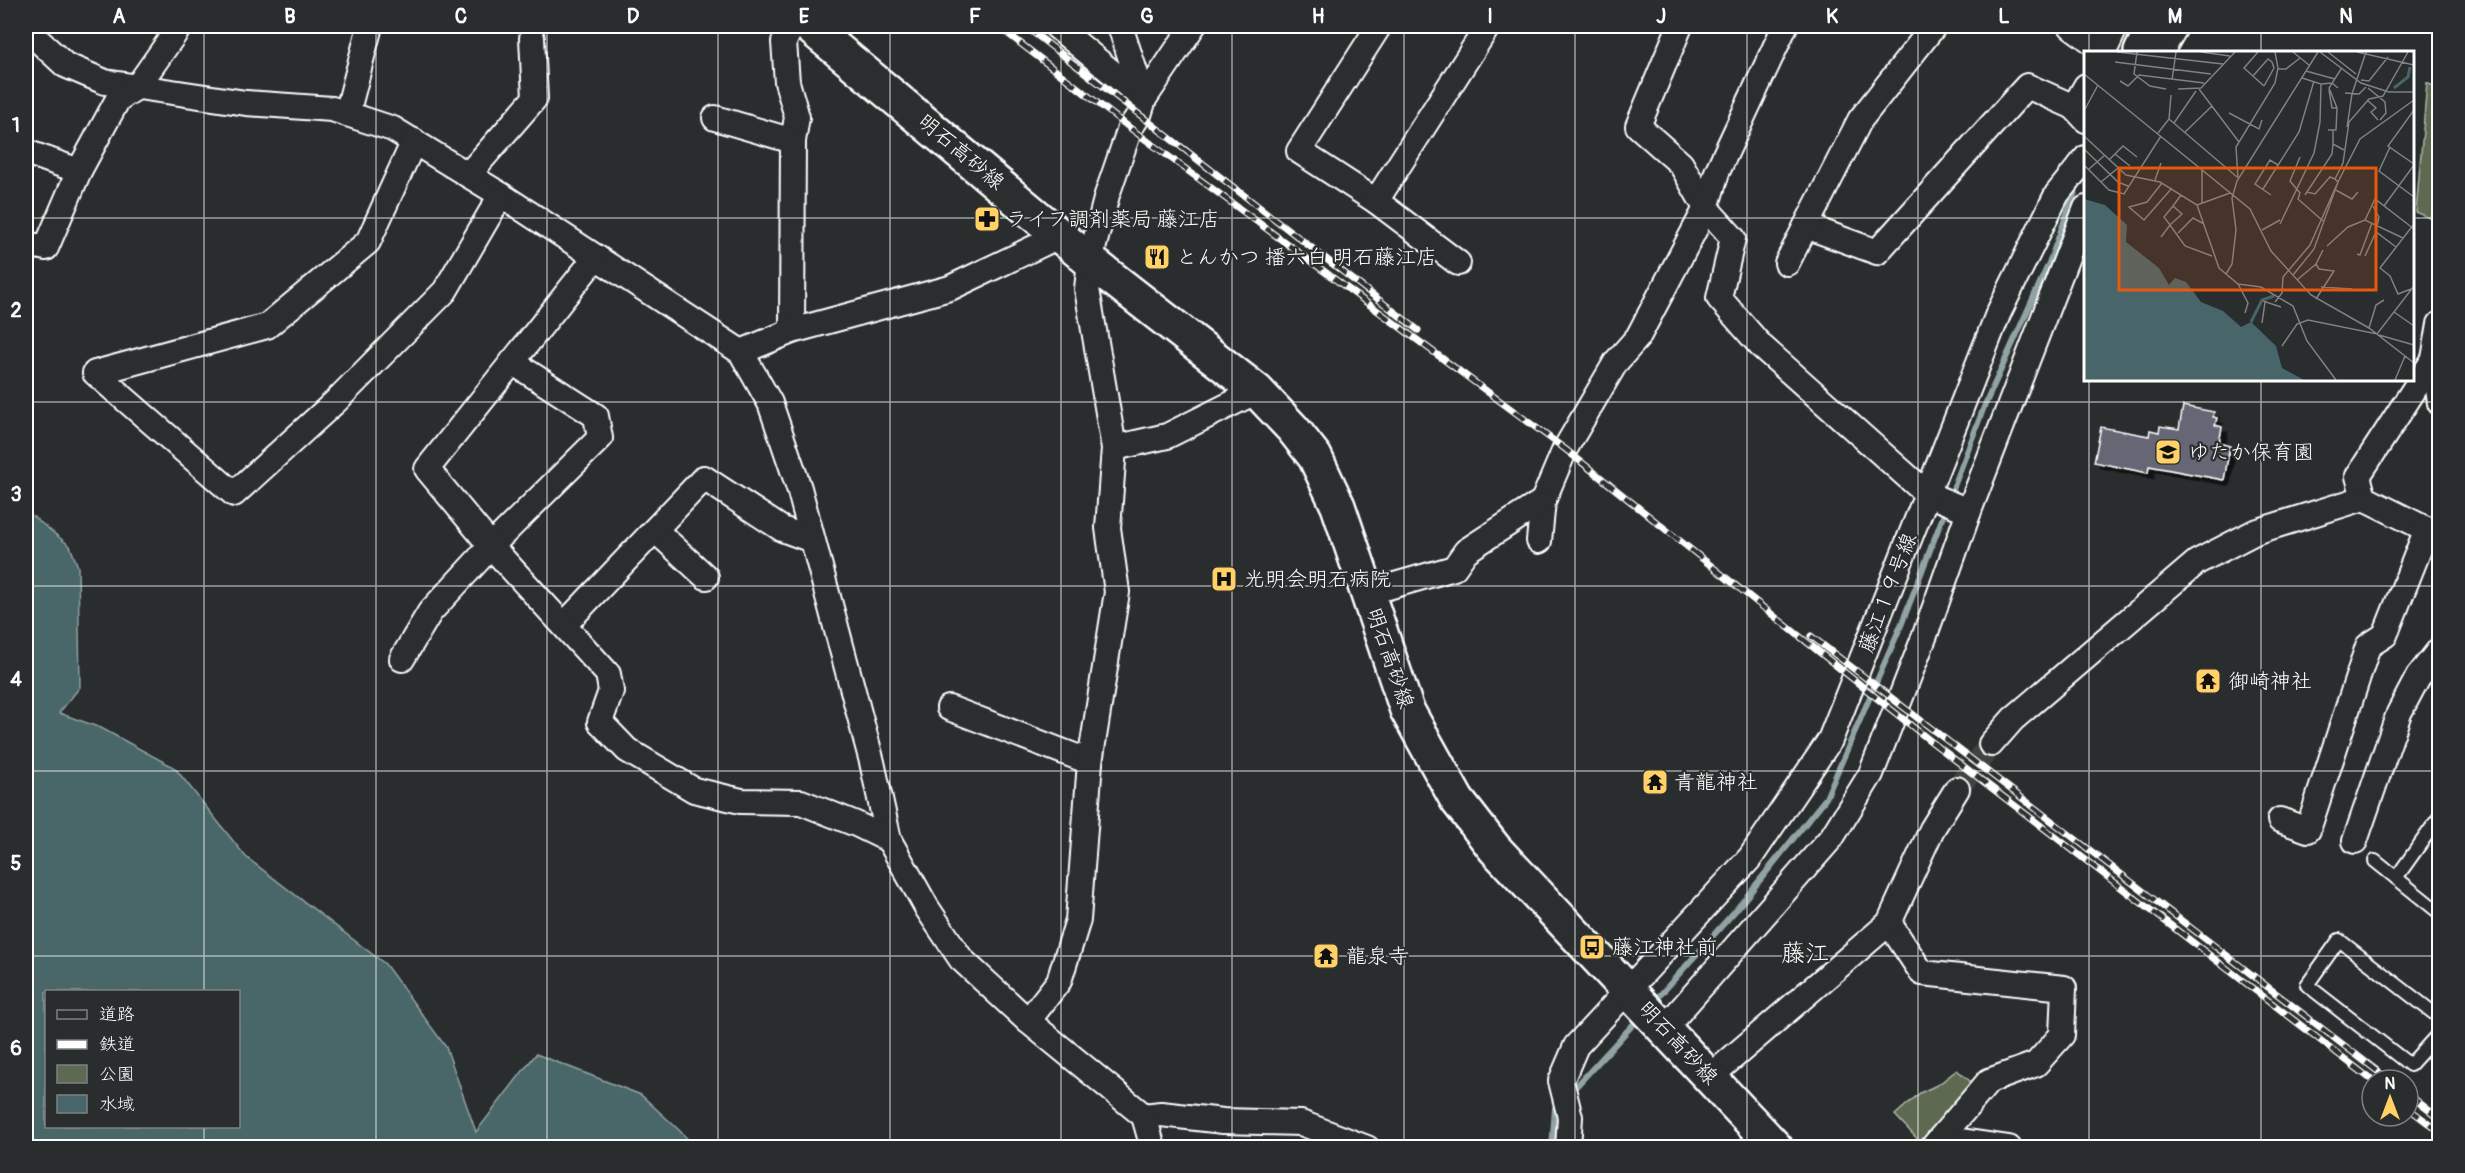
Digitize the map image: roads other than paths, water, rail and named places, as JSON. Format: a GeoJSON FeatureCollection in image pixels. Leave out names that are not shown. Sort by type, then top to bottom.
{"type":"FeatureCollection","features":[{"type":"Feature","properties":{"kind":"main road","name":"明石高砂線"},"geometry":{"type":"LineString","coordinates":[[809,26],[1090,261],[1257,391],[1293,429],[1315,457],[1338,506],[1407,710],[1457,800],[1496,849],[1776,1148]]}},
{"type":"Feature","properties":{"kind":"main road"},"geometry":{"type":"LineString","coordinates":[[2142,51],[2154,26]]}},
{"type":"Feature","properties":{"kind":"street"},"geometry":{"type":"LineString","coordinates":[[26,244],[46,248],[79,171],[118,99],[137,87],[180,26]]}},
{"type":"Feature","properties":{"kind":"street"},"geometry":{"type":"LineString","coordinates":[[347,114],[370,26]]}},
{"type":"Feature","properties":{"kind":"street"},"geometry":{"type":"LineString","coordinates":[[792,26],[784,42],[788,82],[797,117],[793,141],[792,331]]}},
{"type":"Feature","properties":{"kind":"street"},"geometry":{"type":"LineString","coordinates":[[1056,26],[1144,99]]}},
{"type":"Feature","properties":{"kind":"street"},"geometry":{"type":"LineString","coordinates":[[1120,26],[1144,99]]}},
{"type":"Feature","properties":{"kind":"street"},"geometry":{"type":"LineString","coordinates":[[1028,1021],[1059,981],[1078,920],[1090,762],[1117,591],[1108,528],[1114,448],[1087,289],[1090,261],[1107,195],[1130,128],[1139,115],[1144,99],[1193,26]]}},
{"type":"Feature","properties":{"kind":"street"},"geometry":{"type":"LineString","coordinates":[[1379,26],[1299,151],[1376,201],[1458,263]]}},
{"type":"Feature","properties":{"kind":"street"},"geometry":{"type":"LineString","coordinates":[[1376,201],[1488,26]]}},
{"type":"Feature","properties":{"kind":"street"},"geometry":{"type":"LineString","coordinates":[[1680,26],[1638,126],[1681,164],[1706,208],[1732,238],[1719,298],[1761,346],[1927,494],[1969,511]]}},
{"type":"Feature","properties":{"kind":"street"},"geometry":{"type":"LineString","coordinates":[[1539,541],[1543,501],[1565,449],[1616,362],[1638,337],[1706,208],[1717,172],[1785,26]]}},
{"type":"Feature","properties":{"kind":"street"},"geometry":{"type":"LineString","coordinates":[[1787,263],[1860,120],[1934,26]]}},
{"type":"Feature","properties":{"kind":"street"},"geometry":{"type":"LineString","coordinates":[[2071,26],[2103,51]]}},
{"type":"Feature","properties":{"kind":"street"},"geometry":{"type":"LineString","coordinates":[[2104,51],[2116,26]]}},
{"type":"Feature","properties":{"kind":"street"},"geometry":{"type":"LineString","coordinates":[[2156,51],[2165,45],[2176,26]]}},
{"type":"Feature","properties":{"kind":"street"},"geometry":{"type":"LineString","coordinates":[[26,29],[65,65],[105,82],[246,103],[332,110],[393,129],[501,195],[741,352],[770,403],[799,488],[872,762],[889,840],[927,908],[961,959],[1028,1021],[1144,1116],[1153,1148]]}},
{"type":"Feature","properties":{"kind":"street"},"geometry":{"type":"LineString","coordinates":[[468,175],[535,98],[532,38]]}},
{"type":"Feature","properties":{"kind":"street"},"geometry":{"type":"LineString","coordinates":[[1806,226],[1878,252],[2027,86],[2080,114],[2084,92]]}},
{"type":"Feature","properties":{"kind":"street"},"geometry":{"type":"LineString","coordinates":[[715,118],[793,141]]}},
{"type":"Feature","properties":{"kind":"street"},"geometry":{"type":"LineString","coordinates":[[414,141],[368,242],[267,326],[95,373],[234,494],[336,401],[445,291],[501,195]]}},
{"type":"Feature","properties":{"kind":"street"},"geometry":{"type":"LineString","coordinates":[[26,152],[79,171]]}},
{"type":"Feature","properties":{"kind":"street","name":"藤江１９号線"},"geometry":{"type":"LineString","coordinates":[[1646,1010],[1830,740],[1998,314],[2057,194],[2084,159]]}},
{"type":"Feature","properties":{"kind":"street"},"geometry":{"type":"LineString","coordinates":[[2057,194],[2084,202]]}},
{"type":"Feature","properties":{"kind":"street"},"geometry":{"type":"LineString","coordinates":[[1568,1148],[1570,1117],[1561,1081],[1576,1046],[1646,1010],[1832,837],[1871,774],[2084,211]]}},
{"type":"Feature","properties":{"kind":"street"},"geometry":{"type":"LineString","coordinates":[[741,352],[792,331],[950,288],[1061,235]]}},
{"type":"Feature","properties":{"kind":"street"},"geometry":{"type":"LineString","coordinates":[[596,257],[428,469],[491,546],[565,624],[608,674],[611,691],[600,722],[627,750],[694,790],[741,801],[801,802],[889,840]]}},
{"type":"Feature","properties":{"kind":"street"},"geometry":{"type":"LineString","coordinates":[[2439,324],[2434,359],[2439,403]]}},
{"type":"Feature","properties":{"kind":"street"},"geometry":{"type":"LineString","coordinates":[[2364,498],[2358,476],[2434,359]]}},
{"type":"Feature","properties":{"kind":"street"},"geometry":{"type":"LineString","coordinates":[[402,659],[429,612],[491,546],[600,438],[596,416],[512,362]]}},
{"type":"Feature","properties":{"kind":"street"},"geometry":{"type":"LineString","coordinates":[[1114,448],[1167,436],[1257,391]]}},
{"type":"Feature","properties":{"kind":"street"},"geometry":{"type":"LineString","coordinates":[[565,624],[704,478],[782,529],[812,540]]}},
{"type":"Feature","properties":{"kind":"street"},"geometry":{"type":"LineString","coordinates":[[1991,744],[2013,719],[2197,562],[2255,532],[2364,498],[2433,532],[2385,635],[2368,646],[2308,830],[2280,820]]}},
{"type":"Feature","properties":{"kind":"street"},"geometry":{"type":"LineString","coordinates":[[1367,593],[1454,568],[1466,551],[1543,501]]}},
{"type":"Feature","properties":{"kind":"street"},"geometry":{"type":"LineString","coordinates":[[655,530],[706,577]]}},
{"type":"Feature","properties":{"kind":"street"},"geometry":{"type":"LineString","coordinates":[[2355,841],[2399,713],[2418,677],[2439,650]]}},
{"type":"Feature","properties":{"kind":"street"},"geometry":{"type":"LineString","coordinates":[[949,708],[1090,762]]}},
{"type":"Feature","properties":{"kind":"street"},"geometry":{"type":"LineString","coordinates":[[1710,1077],[1889,923],[1932,829],[1957,789]]}},
{"type":"Feature","properties":{"kind":"street"},"geometry":{"type":"LineString","coordinates":[[1889,923],[1922,973],[2064,988],[2062,1035],[2036,1064],[1989,1081],[1936,1143]]}},
{"type":"Feature","properties":{"kind":"street"},"geometry":{"type":"LineString","coordinates":[[1144,1116],[1161,1114],[1223,1121],[1301,1124],[1367,1148]]}},
{"type":"Feature","properties":{"kind":"street"},"geometry":{"type":"LineString","coordinates":[[1936,1143],[2009,1148]]}},
{"type":"Feature","properties":{"kind":"lane"},"geometry":{"type":"LineString","coordinates":[[2396,878],[2439,816]]}},
{"type":"Feature","properties":{"kind":"lane"},"geometry":{"type":"LineString","coordinates":[[2375,861],[2439,913]]}},
{"type":"Feature","properties":{"kind":"lane"},"geometry":{"type":"LineString","coordinates":[[2439,1018],[2339,940],[2307,985],[2410,1065],[2439,1032]]}},
{"type":"Feature","properties":{"kind":"water"},"geometry":{"type":"Polygon","coordinates":[[[26,511],[70,546],[78,567],[80,687],[59,713],[101,728],[175,768],[246,857],[385,964],[446,1047],[476,1132],[536,1054],[641,1095],[695,1147],[26,1147],[26,511]]]}},
{"type":"Feature","properties":{"kind":"waterway"},"geometry":{"type":"LineString","coordinates":[[1950,497],[1984,407],[2049,263],[2079,181]]}},
{"type":"Feature","properties":{"kind":"waterway"},"geometry":{"type":"LineString","coordinates":[[1653,1003],[1735,911],[1826,798],[1902,623],[1947,506]]}},
{"type":"Feature","properties":{"kind":"waterway"},"geometry":{"type":"LineString","coordinates":[[1570,1093],[1640,1017]]}},
{"type":"Feature","properties":{"kind":"waterway"},"geometry":{"type":"LineString","coordinates":[[1552,1148],[1555,1108],[1560,1102]]}},
{"type":"Feature","properties":{"kind":"tunnel"},"geometry":{"type":"LineString","coordinates":[[1957,789],[1991,744]]}},
{"type":"Feature","properties":{"kind":"railway"},"geometry":{"type":"LineString","coordinates":[[998,26],[1130,128],[1565,449],[1928,739],[2360,1071]]}},
{"type":"Feature","properties":{"kind":"railway"},"geometry":{"type":"LineString","coordinates":[[1025,26],[1418,330]]}},
{"type":"Feature","properties":{"kind":"railway"},"geometry":{"type":"LineString","coordinates":[[1811,636],[2373,1068]]}},
{"type":"Feature","properties":{"kind":"railway"},"geometry":{"type":"LineString","coordinates":[[2420,1103],[2440,1119]]}},
{"type":"Feature","properties":{"kind":"railway"},"geometry":{"type":"LineString","coordinates":[[2420,1117],[2440,1132]]}},
{"type":"Feature","properties":{"kind":"place","name":"ライフ調剤薬局 藤江店"},"geometry":{"type":"Point","coordinates":[987,219]}},
{"type":"Feature","properties":{"kind":"place","name":"とんかつ 播六白 明石藤江店"},"geometry":{"type":"Point","coordinates":[1157,257]}},
{"type":"Feature","properties":{"kind":"place","name":"ゆたか保育園"},"geometry":{"type":"Point","coordinates":[2168,452]}},
{"type":"Feature","properties":{"kind":"place","name":"光明会明石病院"},"geometry":{"type":"Point","coordinates":[1224,579]}},
{"type":"Feature","properties":{"kind":"place","name":"御崎神社"},"geometry":{"type":"Point","coordinates":[2208,681]}},
{"type":"Feature","properties":{"kind":"place","name":"青龍神社"},"geometry":{"type":"Point","coordinates":[1655,782]}},
{"type":"Feature","properties":{"kind":"place","name":"藤江神社前"},"geometry":{"type":"Point","coordinates":[1592,947]}},
{"type":"Feature","properties":{"kind":"place","name":"龍泉寺"},"geometry":{"type":"Point","coordinates":[1326,956]}},
{"type":"Feature","properties":{"kind":"district","name":"藤江"},"geometry":{"type":"Point","coordinates":[1805,953]}}]}
